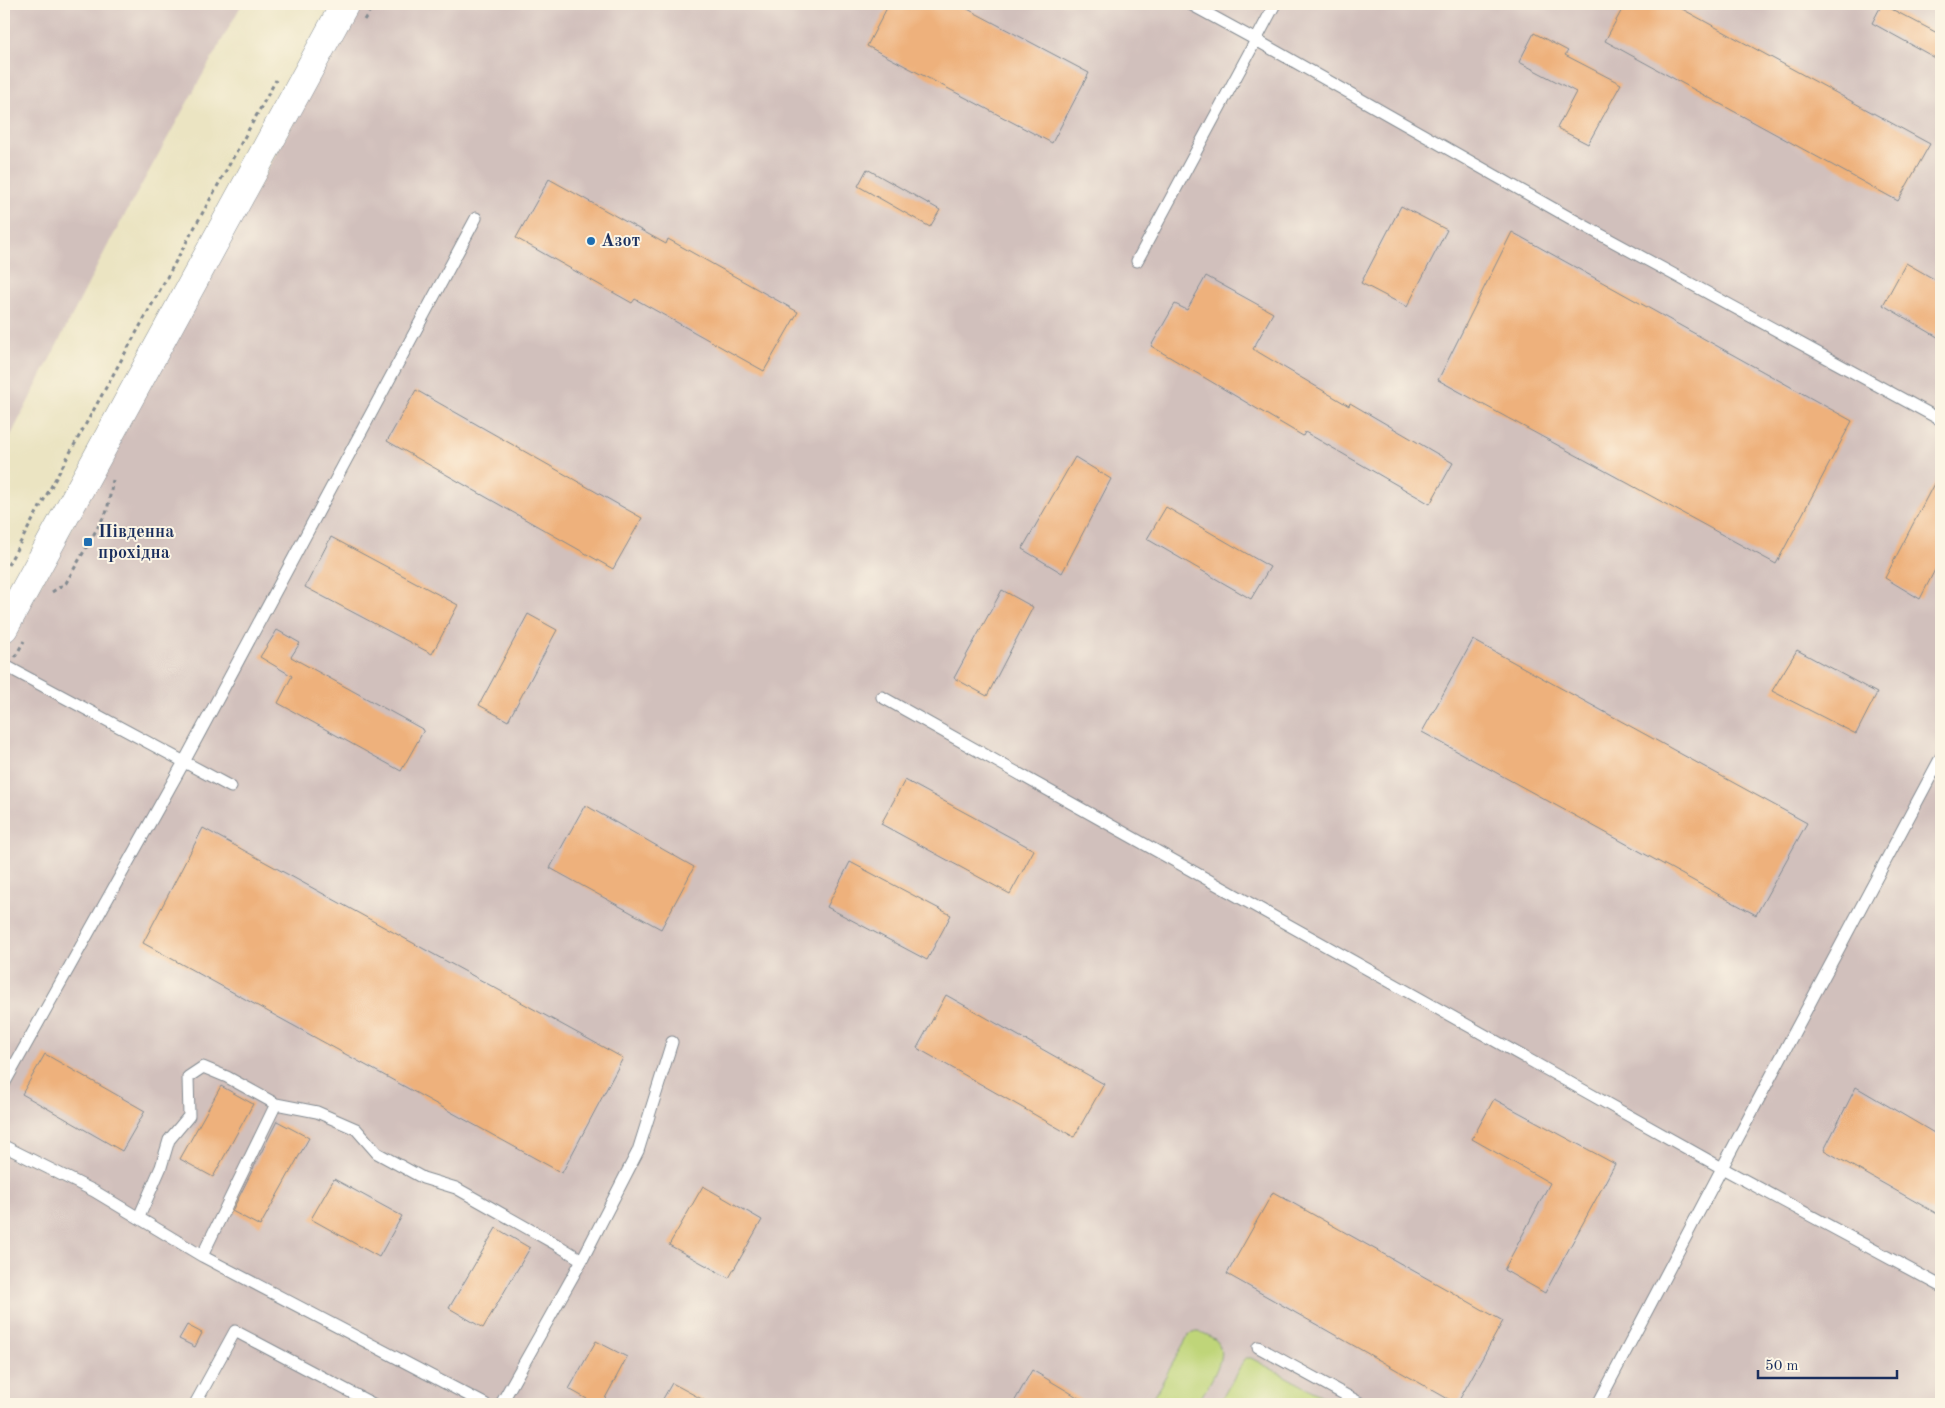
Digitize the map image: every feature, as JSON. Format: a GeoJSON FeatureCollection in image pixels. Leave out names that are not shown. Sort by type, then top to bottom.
{"type":"FeatureCollection","features":[{"type":"Feature","properties":{"kind":"main road"},"geometry":{"type":"LineString","coordinates":[[16,631],[345,4]]}},
{"type":"Feature","properties":{"kind":"lane"},"geometry":{"type":"LineString","coordinates":[[1190,4],[1570,218],[1941,420]]}},
{"type":"Feature","properties":{"kind":"lane"},"geometry":{"type":"LineString","coordinates":[[1137,261],[1275,4]]}},
{"type":"Feature","properties":{"kind":"lane"},"geometry":{"type":"LineString","coordinates":[[4,1084],[184,762],[476,218]]}},
{"type":"Feature","properties":{"kind":"lane"},"geometry":{"type":"LineString","coordinates":[[6,666],[231,787]]}},
{"type":"Feature","properties":{"kind":"lane"},"geometry":{"type":"LineString","coordinates":[[882,697],[1722,1168],[1941,1286]]}},
{"type":"Feature","properties":{"kind":"lane"},"geometry":{"type":"LineString","coordinates":[[1598,1404],[1941,757]]}},
{"type":"Feature","properties":{"kind":"lane"},"geometry":{"type":"LineString","coordinates":[[500,1404],[582,1260],[638,1151],[672,1042]]}},
{"type":"Feature","properties":{"kind":"lane"},"geometry":{"type":"LineString","coordinates":[[138,1217],[161,1168],[169,1140],[189,1116],[188,1077],[203,1067],[228,1077],[276,1104],[317,1112],[356,1129],[377,1153],[423,1178],[456,1188],[582,1260]]}},
{"type":"Feature","properties":{"kind":"lane"},"geometry":{"type":"LineString","coordinates":[[202,1256],[276,1104]]}},
{"type":"Feature","properties":{"kind":"lane"},"geometry":{"type":"LineString","coordinates":[[4,1146],[94,1191],[202,1256],[486,1404]]}},
{"type":"Feature","properties":{"kind":"lane"},"geometry":{"type":"LineString","coordinates":[[195,1404],[235,1331],[373,1404]]}},
{"type":"Feature","properties":{"kind":"lane"},"geometry":{"type":"LineString","coordinates":[[1258,1347],[1362,1404]]}},
{"type":"Feature","properties":{"kind":"path"},"geometry":{"type":"LineString","coordinates":[[4,572],[280,73]]}},
{"type":"Feature","properties":{"kind":"path"},"geometry":{"type":"LineString","coordinates":[[48,598],[53,590],[66,583],[106,511]]}},
{"type":"Feature","properties":{"kind":"path"},"geometry":{"type":"LineString","coordinates":[[6,666],[16,631]]}},
{"type":"Feature","properties":{"kind":"shaded area"},"geometry":{"type":"Polygon","coordinates":[[[4,4],[242,4],[107,247],[4,449],[4,4]]]}},
{"type":"Feature","properties":{"kind":"shaded area"},"geometry":{"type":"Polygon","coordinates":[[[358,4],[1941,4],[1941,1404],[4,1404],[4,651],[358,4]]]}},
{"type":"Feature","properties":{"kind":"green space"},"geometry":{"type":"Polygon","coordinates":[[[1196,1332],[1211,1337],[1218,1343],[1221,1350],[1217,1369],[1197,1404],[1150,1404],[1189,1334],[1196,1332]]]}},
{"type":"Feature","properties":{"kind":"green space"},"geometry":{"type":"Polygon","coordinates":[[[1245,1358],[1251,1358],[1337,1404],[1219,1404],[1245,1358]]]}},
{"type":"Feature","properties":{"kind":"building"},"geometry":{"type":"Polygon","coordinates":[[[889,4],[958,4],[1089,73],[1052,143],[867,46],[889,4]]]}},
{"type":"Feature","properties":{"kind":"building"},"geometry":{"type":"Polygon","coordinates":[[[1625,4],[1673,4],[1930,144],[1898,201],[1605,41],[1625,4]]]}},
{"type":"Feature","properties":{"kind":"building"},"geometry":{"type":"Polygon","coordinates":[[[1882,4],[1941,35],[1941,61],[1872,23],[1882,4]]]}},
{"type":"Feature","properties":{"kind":"building"},"geometry":{"type":"Polygon","coordinates":[[[1534,33],[1568,51],[1565,55],[1621,84],[1588,144],[1557,128],[1576,92],[1519,62],[1534,33]]]}},
{"type":"Feature","properties":{"kind":"building"},"geometry":{"type":"Polygon","coordinates":[[[867,169],[940,210],[930,227],[858,186],[867,169]]]}},
{"type":"Feature","properties":{"kind":"building"},"geometry":{"type":"Polygon","coordinates":[[[549,179],[666,244],[668,239],[798,312],[764,371],[635,299],[632,303],[516,238],[549,179]]]}},
{"type":"Feature","properties":{"kind":"building"},"geometry":{"type":"Polygon","coordinates":[[[1401,206],[1447,230],[1407,307],[1361,283],[1401,206]]]}},
{"type":"Feature","properties":{"kind":"building"},"geometry":{"type":"Polygon","coordinates":[[[1512,232],[1852,421],[1776,564],[1438,380],[1512,232]]]}},
{"type":"Feature","properties":{"kind":"building"},"geometry":{"type":"Polygon","coordinates":[[[1906,263],[1941,283],[1941,339],[1883,305],[1906,263]]]}},
{"type":"Feature","properties":{"kind":"building"},"geometry":{"type":"Polygon","coordinates":[[[1206,276],[1273,313],[1253,349],[1349,406],[1350,403],[1453,463],[1430,504],[1305,432],[1303,436],[1151,346],[1175,304],[1187,310],[1206,276]]]}},
{"type":"Feature","properties":{"kind":"building"},"geometry":{"type":"Polygon","coordinates":[[[416,390],[642,518],[613,569],[387,441],[416,390]]]}},
{"type":"Feature","properties":{"kind":"building"},"geometry":{"type":"Polygon","coordinates":[[[1075,457],[1111,479],[1062,573],[1022,549],[1075,457]]]}},
{"type":"Feature","properties":{"kind":"building"},"geometry":{"type":"Polygon","coordinates":[[[1941,470],[1941,558],[1920,599],[1885,578],[1941,470]]]}},
{"type":"Feature","properties":{"kind":"building"},"geometry":{"type":"Polygon","coordinates":[[[1166,507],[1270,567],[1251,599],[1147,539],[1166,507]]]}},
{"type":"Feature","properties":{"kind":"building"},"geometry":{"type":"Polygon","coordinates":[[[331,537],[458,605],[432,654],[305,587],[331,537]]]}},
{"type":"Feature","properties":{"kind":"building"},"geometry":{"type":"Polygon","coordinates":[[[1002,590],[1033,607],[987,696],[954,678],[1002,590]]]}},
{"type":"Feature","properties":{"kind":"building"},"geometry":{"type":"Polygon","coordinates":[[[528,614],[557,630],[508,721],[479,705],[528,614]]]}},
{"type":"Feature","properties":{"kind":"building"},"geometry":{"type":"Polygon","coordinates":[[[277,630],[300,643],[291,657],[424,730],[401,771],[278,703],[292,676],[260,657],[277,630]]]}},
{"type":"Feature","properties":{"kind":"building"},"geometry":{"type":"Polygon","coordinates":[[[1473,640],[1807,823],[1756,915],[1422,732],[1473,640]]]}},
{"type":"Feature","properties":{"kind":"building"},"geometry":{"type":"Polygon","coordinates":[[[1797,650],[1877,693],[1856,734],[1772,691],[1797,650]]]}},
{"type":"Feature","properties":{"kind":"building"},"geometry":{"type":"Polygon","coordinates":[[[905,780],[1034,850],[1010,894],[881,824],[905,780]]]}},
{"type":"Feature","properties":{"kind":"building"},"geometry":{"type":"Polygon","coordinates":[[[585,805],[694,867],[661,929],[550,868],[585,805]]]}},
{"type":"Feature","properties":{"kind":"building"},"geometry":{"type":"Polygon","coordinates":[[[203,828],[623,1058],[562,1173],[143,943],[203,828]]]}},
{"type":"Feature","properties":{"kind":"building"},"geometry":{"type":"Polygon","coordinates":[[[850,862],[951,915],[927,960],[827,907],[850,862]]]}},
{"type":"Feature","properties":{"kind":"building"},"geometry":{"type":"Polygon","coordinates":[[[946,995],[1104,1084],[1074,1137],[917,1048],[946,995]]]}},
{"type":"Feature","properties":{"kind":"building"},"geometry":{"type":"Polygon","coordinates":[[[45,1054],[145,1111],[122,1151],[22,1094],[45,1054]]]}},
{"type":"Feature","properties":{"kind":"building"},"geometry":{"type":"Polygon","coordinates":[[[221,1086],[253,1104],[213,1177],[180,1159],[221,1086]]]}},
{"type":"Feature","properties":{"kind":"building"},"geometry":{"type":"Polygon","coordinates":[[[1856,1087],[1941,1137],[1941,1216],[1824,1150],[1856,1087]]]}},
{"type":"Feature","properties":{"kind":"building"},"geometry":{"type":"Polygon","coordinates":[[[1494,1099],[1615,1164],[1545,1293],[1504,1270],[1550,1183],[1472,1139],[1494,1099]]]}},
{"type":"Feature","properties":{"kind":"building"},"geometry":{"type":"Polygon","coordinates":[[[277,1121],[309,1138],[260,1226],[232,1211],[277,1121]]]}},
{"type":"Feature","properties":{"kind":"building"},"geometry":{"type":"Polygon","coordinates":[[[334,1179],[402,1216],[379,1257],[311,1219],[334,1179]]]}},
{"type":"Feature","properties":{"kind":"building"},"geometry":{"type":"Polygon","coordinates":[[[703,1186],[762,1220],[729,1278],[669,1245],[703,1186]]]}},
{"type":"Feature","properties":{"kind":"building"},"geometry":{"type":"Polygon","coordinates":[[[1273,1192],[1503,1321],[1457,1404],[1227,1274],[1273,1192]]]}},
{"type":"Feature","properties":{"kind":"building"},"geometry":{"type":"Polygon","coordinates":[[[496,1228],[530,1248],[483,1328],[449,1308],[496,1228]]]}},
{"type":"Feature","properties":{"kind":"building"},"geometry":{"type":"Polygon","coordinates":[[[187,1325],[202,1333],[195,1347],[179,1339],[187,1325]]]}},
{"type":"Feature","properties":{"kind":"building"},"geometry":{"type":"Polygon","coordinates":[[[596,1341],[627,1357],[602,1404],[596,1404],[569,1389],[596,1341]]]}},
{"type":"Feature","properties":{"kind":"building"},"geometry":{"type":"Polygon","coordinates":[[[1032,1370],[1089,1404],[1013,1404],[1032,1370]]]}},
{"type":"Feature","properties":{"kind":"building"},"geometry":{"type":"Polygon","coordinates":[[[672,1383],[711,1404],[660,1404],[672,1383]]]}},
{"type":"Feature","properties":{"kind":"place","name":"Азот"},"geometry":{"type":"Point","coordinates":[591,241]}},
{"type":"Feature","properties":{"kind":"place","name":"Південна прохідна"},"geometry":{"type":"Point","coordinates":[88,542]}}]}
